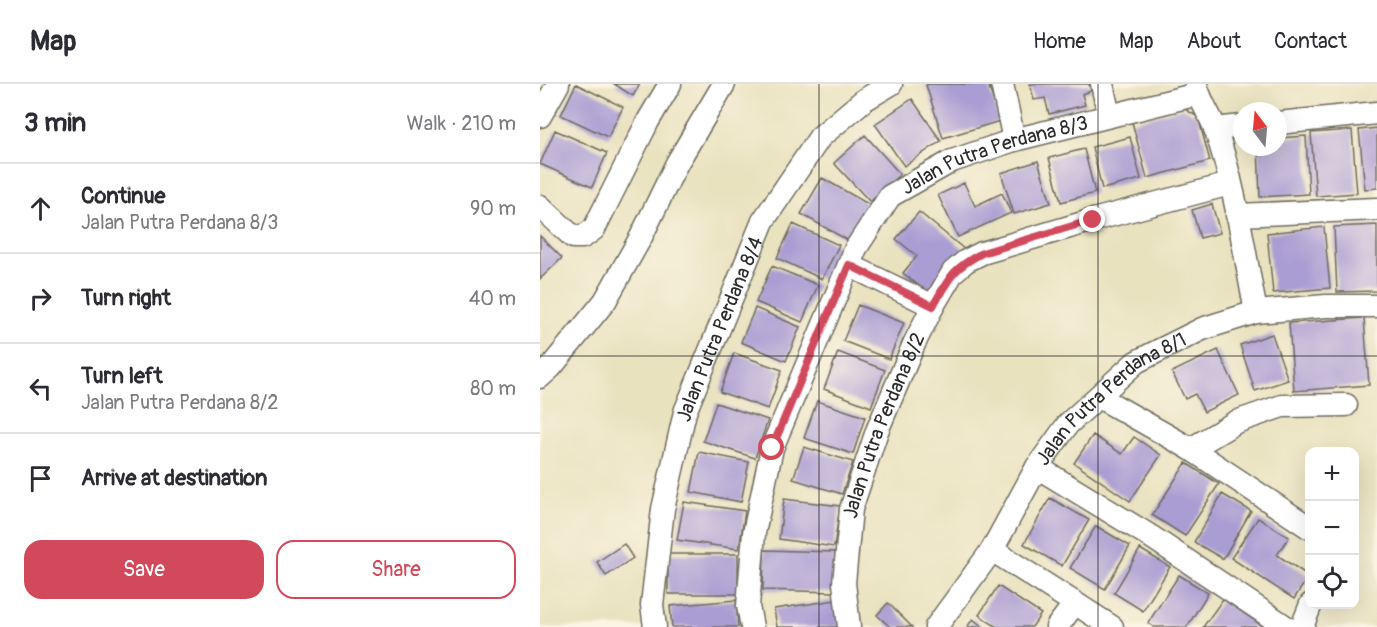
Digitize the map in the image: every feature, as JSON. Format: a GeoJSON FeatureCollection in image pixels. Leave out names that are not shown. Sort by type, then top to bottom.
{"type":"FeatureCollection","features":[{"type":"Feature","properties":{"kind":"street"},"geometry":{"type":"LineString","coordinates":[[540,116],[557,84]]}},
{"type":"Feature","properties":{"kind":"street"},"geometry":{"type":"LineString","coordinates":[[540,206],[573,237],[583,237],[594,229],[648,121],[670,84]]}},
{"type":"Feature","properties":{"kind":"street"},"geometry":{"type":"LineString","coordinates":[[544,366],[605,301],[641,237],[677,163],[724,84]]}},
{"type":"Feature","properties":{"kind":"street","name":"Jalan Putra Perdana 8/4"},"geometry":{"type":"LineString","coordinates":[[655,627],[652,605],[663,508],[685,412],[763,221],[819,137],[864,100],[891,84]]}},
{"type":"Feature","properties":{"kind":"street"},"geometry":{"type":"LineString","coordinates":[[1002,84],[1014,140]]}},
{"type":"Feature","properties":{"kind":"street"},"geometry":{"type":"LineString","coordinates":[[1102,84],[1109,116]]}},
{"type":"Feature","properties":{"kind":"street"},"geometry":{"type":"LineString","coordinates":[[1197,89],[1201,103],[1215,129],[1230,184],[1256,312]]}},
{"type":"Feature","properties":{"kind":"street","name":"Jalan Putra Perdana 8/3"},"geometry":{"type":"LineString","coordinates":[[752,627],[748,606],[754,533],[772,448],[856,248],[890,196],[952,161],[1014,140],[1109,116],[1197,89]]}},
{"type":"Feature","properties":{"kind":"street"},"geometry":{"type":"LineString","coordinates":[[1287,122],[1377,113]]}},
{"type":"Feature","properties":{"kind":"street"},"geometry":{"type":"LineString","coordinates":[[1215,129],[1233,127]]}},
{"type":"Feature","properties":{"kind":"street","name":"Jalan Putra Perdana 8/2"},"geometry":{"type":"LineString","coordinates":[[849,627],[844,583],[851,509],[877,431],[914,344],[953,272],[966,261],[982,253],[1093,220],[1230,184]]}},
{"type":"Feature","properties":{"kind":"street"},"geometry":{"type":"LineString","coordinates":[[1237,215],[1377,209]]}},
{"type":"Feature","properties":{"kind":"street"},"geometry":{"type":"LineString","coordinates":[[849,265],[933,306]]}},
{"type":"Feature","properties":{"kind":"street","name":"Jalan Putra Perdana 8/1"},"geometry":{"type":"LineString","coordinates":[[936,627],[992,550],[1037,467],[1068,424],[1136,362],[1202,328],[1256,312],[1326,306],[1377,306]]}},
{"type":"Feature","properties":{"kind":"street"},"geometry":{"type":"LineString","coordinates":[[1099,397],[1191,449],[1305,525]]}},
{"type":"Feature","properties":{"kind":"street"},"geometry":{"type":"LineString","coordinates":[[1191,449],[1236,422],[1282,406],[1346,405]]}},
{"type":"Feature","properties":{"kind":"street"},"geometry":{"type":"LineString","coordinates":[[1037,467],[1150,536],[1286,627]]}},
{"type":"Feature","properties":{"kind":"street"},"geometry":{"type":"LineString","coordinates":[[992,550],[1112,627]]}},
{"type":"Feature","properties":{"kind":"street"},"geometry":{"type":"LineString","coordinates":[[1057,627],[1075,603]]}},
{"type":"Feature","properties":{"kind":"street"},"geometry":{"type":"LineString","coordinates":[[1302,627],[1309,609]]}},
{"type":"Feature","properties":{"kind":"building"},"geometry":{"type":"Polygon","coordinates":[[[576,84],[623,107],[608,137],[561,115],[576,84]]]}},
{"type":"Feature","properties":{"kind":"building"},"geometry":{"type":"Polygon","coordinates":[[[614,84],[640,84],[633,96],[614,84]]]}},
{"type":"Feature","properties":{"kind":"building"},"geometry":{"type":"Polygon","coordinates":[[[988,84],[1000,121],[943,138],[926,85],[988,84]]]}},
{"type":"Feature","properties":{"kind":"building"},"geometry":{"type":"Polygon","coordinates":[[[1030,84],[1089,84],[1091,91],[1082,94],[1085,105],[1049,114],[1045,98],[1034,100],[1030,84]]]}},
{"type":"Feature","properties":{"kind":"building"},"geometry":{"type":"Polygon","coordinates":[[[912,99],[941,141],[904,166],[875,124],[912,99]]]}},
{"type":"Feature","properties":{"kind":"building"},"geometry":{"type":"Polygon","coordinates":[[[1183,108],[1198,117],[1210,161],[1147,178],[1132,122],[1183,108]]]}},
{"type":"Feature","properties":{"kind":"building"},"geometry":{"type":"Polygon","coordinates":[[[1377,128],[1377,188],[1365,189],[1359,130],[1377,128]]]}},
{"type":"Feature","properties":{"kind":"building"},"geometry":{"type":"Polygon","coordinates":[[[555,130],[607,153],[592,187],[540,164],[555,130]]]}},
{"type":"Feature","properties":{"kind":"building"},"geometry":{"type":"Polygon","coordinates":[[[1352,130],[1357,193],[1316,196],[1311,133],[1352,130]]]}},
{"type":"Feature","properties":{"kind":"building"},"geometry":{"type":"Polygon","coordinates":[[[865,135],[900,174],[870,202],[834,163],[865,135]]]}},
{"type":"Feature","properties":{"kind":"building"},"geometry":{"type":"Polygon","coordinates":[[[1306,136],[1309,194],[1260,197],[1258,156],[1287,156],[1287,137],[1306,136]]]}},
{"type":"Feature","properties":{"kind":"building"},"geometry":{"type":"Polygon","coordinates":[[[1130,137],[1141,179],[1102,189],[1092,147],[1130,137]]]}},
{"type":"Feature","properties":{"kind":"building"},"geometry":{"type":"Polygon","coordinates":[[[1084,149],[1095,193],[1061,202],[1049,158],[1084,149]]]}},
{"type":"Feature","properties":{"kind":"building"},"geometry":{"type":"Polygon","coordinates":[[[1038,161],[1051,203],[1014,214],[1001,173],[1038,161]]]}},
{"type":"Feature","properties":{"kind":"building"},"geometry":{"type":"Polygon","coordinates":[[[822,178],[870,205],[849,241],[801,214],[822,178]]]}},
{"type":"Feature","properties":{"kind":"building"},"geometry":{"type":"Polygon","coordinates":[[[964,183],[975,206],[1002,193],[1011,213],[958,237],[938,195],[964,183]]]}},
{"type":"Feature","properties":{"kind":"building"},"geometry":{"type":"Polygon","coordinates":[[[1212,204],[1220,233],[1200,238],[1192,210],[1212,204]]]}},
{"type":"Feature","properties":{"kind":"building"},"geometry":{"type":"Polygon","coordinates":[[[919,212],[964,249],[928,293],[903,273],[917,256],[896,239],[919,212]]]}},
{"type":"Feature","properties":{"kind":"building"},"geometry":{"type":"Polygon","coordinates":[[[793,224],[839,245],[822,279],[777,258],[793,224]]]}},
{"type":"Feature","properties":{"kind":"building"},"geometry":{"type":"Polygon","coordinates":[[[1377,225],[1377,291],[1337,292],[1334,227],[1377,225]]]}},
{"type":"Feature","properties":{"kind":"building"},"geometry":{"type":"Polygon","coordinates":[[[1324,227],[1330,288],[1273,293],[1267,233],[1324,227]]]}},
{"type":"Feature","properties":{"kind":"building"},"geometry":{"type":"Polygon","coordinates":[[[540,236],[562,258],[540,279],[540,236]]]}},
{"type":"Feature","properties":{"kind":"building"},"geometry":{"type":"Polygon","coordinates":[[[772,266],[818,285],[802,322],[756,302],[772,266]]]}},
{"type":"Feature","properties":{"kind":"building"},"geometry":{"type":"Polygon","coordinates":[[[858,305],[904,323],[889,359],[843,341],[858,305]]]}},
{"type":"Feature","properties":{"kind":"building"},"geometry":{"type":"Polygon","coordinates":[[[755,308],[800,327],[786,361],[741,342],[755,308]]]}},
{"type":"Feature","properties":{"kind":"building"},"geometry":{"type":"Polygon","coordinates":[[[1364,318],[1369,385],[1294,391],[1289,323],[1364,318]]]}},
{"type":"Feature","properties":{"kind":"building"},"geometry":{"type":"Polygon","coordinates":[[[1272,334],[1288,380],[1255,391],[1240,345],[1272,334]]]}},
{"type":"Feature","properties":{"kind":"building"},"geometry":{"type":"Polygon","coordinates":[[[1218,350],[1239,395],[1204,412],[1195,394],[1185,399],[1172,372],[1218,350]]]}},
{"type":"Feature","properties":{"kind":"building"},"geometry":{"type":"Polygon","coordinates":[[[838,352],[885,370],[871,407],[824,389],[838,352]]]}},
{"type":"Feature","properties":{"kind":"building"},"geometry":{"type":"Polygon","coordinates":[[[734,353],[782,370],[768,409],[720,392],[734,353]]]}},
{"type":"Feature","properties":{"kind":"building"},"geometry":{"type":"Polygon","coordinates":[[[817,401],[865,417],[853,454],[804,438],[817,401]]]}},
{"type":"Feature","properties":{"kind":"building"},"geometry":{"type":"Polygon","coordinates":[[[716,403],[768,420],[755,458],[703,441],[716,403]]]}},
{"type":"Feature","properties":{"kind":"building"},"geometry":{"type":"Polygon","coordinates":[[[1093,435],[1122,454],[1134,437],[1161,455],[1130,501],[1074,463],[1093,435]]]}},
{"type":"Feature","properties":{"kind":"building"},"geometry":{"type":"Polygon","coordinates":[[[804,447],[853,462],[842,494],[793,479],[804,447]]]}},
{"type":"Feature","properties":{"kind":"building"},"geometry":{"type":"Polygon","coordinates":[[[699,452],[749,462],[741,502],[691,492],[699,452]]]}},
{"type":"Feature","properties":{"kind":"building"},"geometry":{"type":"Polygon","coordinates":[[[1186,463],[1219,484],[1185,536],[1152,515],[1186,463]]]}},
{"type":"Feature","properties":{"kind":"building"},"geometry":{"type":"Polygon","coordinates":[[[1222,494],[1251,511],[1223,559],[1194,542],[1222,494]]]}},
{"type":"Feature","properties":{"kind":"building"},"geometry":{"type":"Polygon","coordinates":[[[1050,498],[1089,520],[1062,566],[1024,544],[1050,498]]]}},
{"type":"Feature","properties":{"kind":"building"},"geometry":{"type":"Polygon","coordinates":[[[784,499],[840,506],[834,547],[779,539],[784,499]]]}},
{"type":"Feature","properties":{"kind":"building"},"geometry":{"type":"Polygon","coordinates":[[[684,502],[745,511],[739,549],[677,540],[684,502]]]}},
{"type":"Feature","properties":{"kind":"building"},"geometry":{"type":"Polygon","coordinates":[[[1258,518],[1289,537],[1277,555],[1305,573],[1305,582],[1294,599],[1231,558],[1258,518]]]}},
{"type":"Feature","properties":{"kind":"building"},"geometry":{"type":"Polygon","coordinates":[[[1096,526],[1130,546],[1105,589],[1070,568],[1096,526]]]}},
{"type":"Feature","properties":{"kind":"building"},"geometry":{"type":"Polygon","coordinates":[[[624,544],[633,558],[606,576],[597,562],[624,544]]]}},
{"type":"Feature","properties":{"kind":"building"},"geometry":{"type":"Polygon","coordinates":[[[1140,549],[1170,567],[1143,611],[1114,593],[1140,549]]]}},
{"type":"Feature","properties":{"kind":"building"},"geometry":{"type":"Polygon","coordinates":[[[764,550],[835,552],[834,592],[763,590],[764,550]]]}},
{"type":"Feature","properties":{"kind":"building"},"geometry":{"type":"Polygon","coordinates":[[[668,554],[738,554],[738,594],[668,594],[668,554]]]}},
{"type":"Feature","properties":{"kind":"building"},"geometry":{"type":"Polygon","coordinates":[[[1179,575],[1208,593],[1187,627],[1154,627],[1148,623],[1179,575]]]}},
{"type":"Feature","properties":{"kind":"building"},"geometry":{"type":"Polygon","coordinates":[[[998,586],[1041,614],[1032,627],[997,627],[979,615],[998,586]]]}},
{"type":"Feature","properties":{"kind":"building"},"geometry":{"type":"Polygon","coordinates":[[[1223,599],[1264,627],[1203,627],[1223,599]]]}},
{"type":"Feature","properties":{"kind":"building"},"geometry":{"type":"Polygon","coordinates":[[[736,600],[738,627],[672,627],[670,606],[736,600]]]}},
{"type":"Feature","properties":{"kind":"building"},"geometry":{"type":"Polygon","coordinates":[[[836,600],[840,627],[777,627],[774,609],[836,600]]]}},
{"type":"Feature","properties":{"kind":"building"},"geometry":{"type":"Polygon","coordinates":[[[888,603],[912,627],[890,627],[877,615],[888,603]]]}},
{"type":"Feature","properties":{"kind":"building"},"geometry":{"type":"Polygon","coordinates":[[[973,619],[983,627],[967,627],[973,619]]]}},
{"type":"Feature","properties":{"kind":"route"},"geometry":{"type":"LineString","coordinates":[[772,448],[849,265],[933,306],[953,272],[966,261],[982,253],[1093,220]]}}]}
